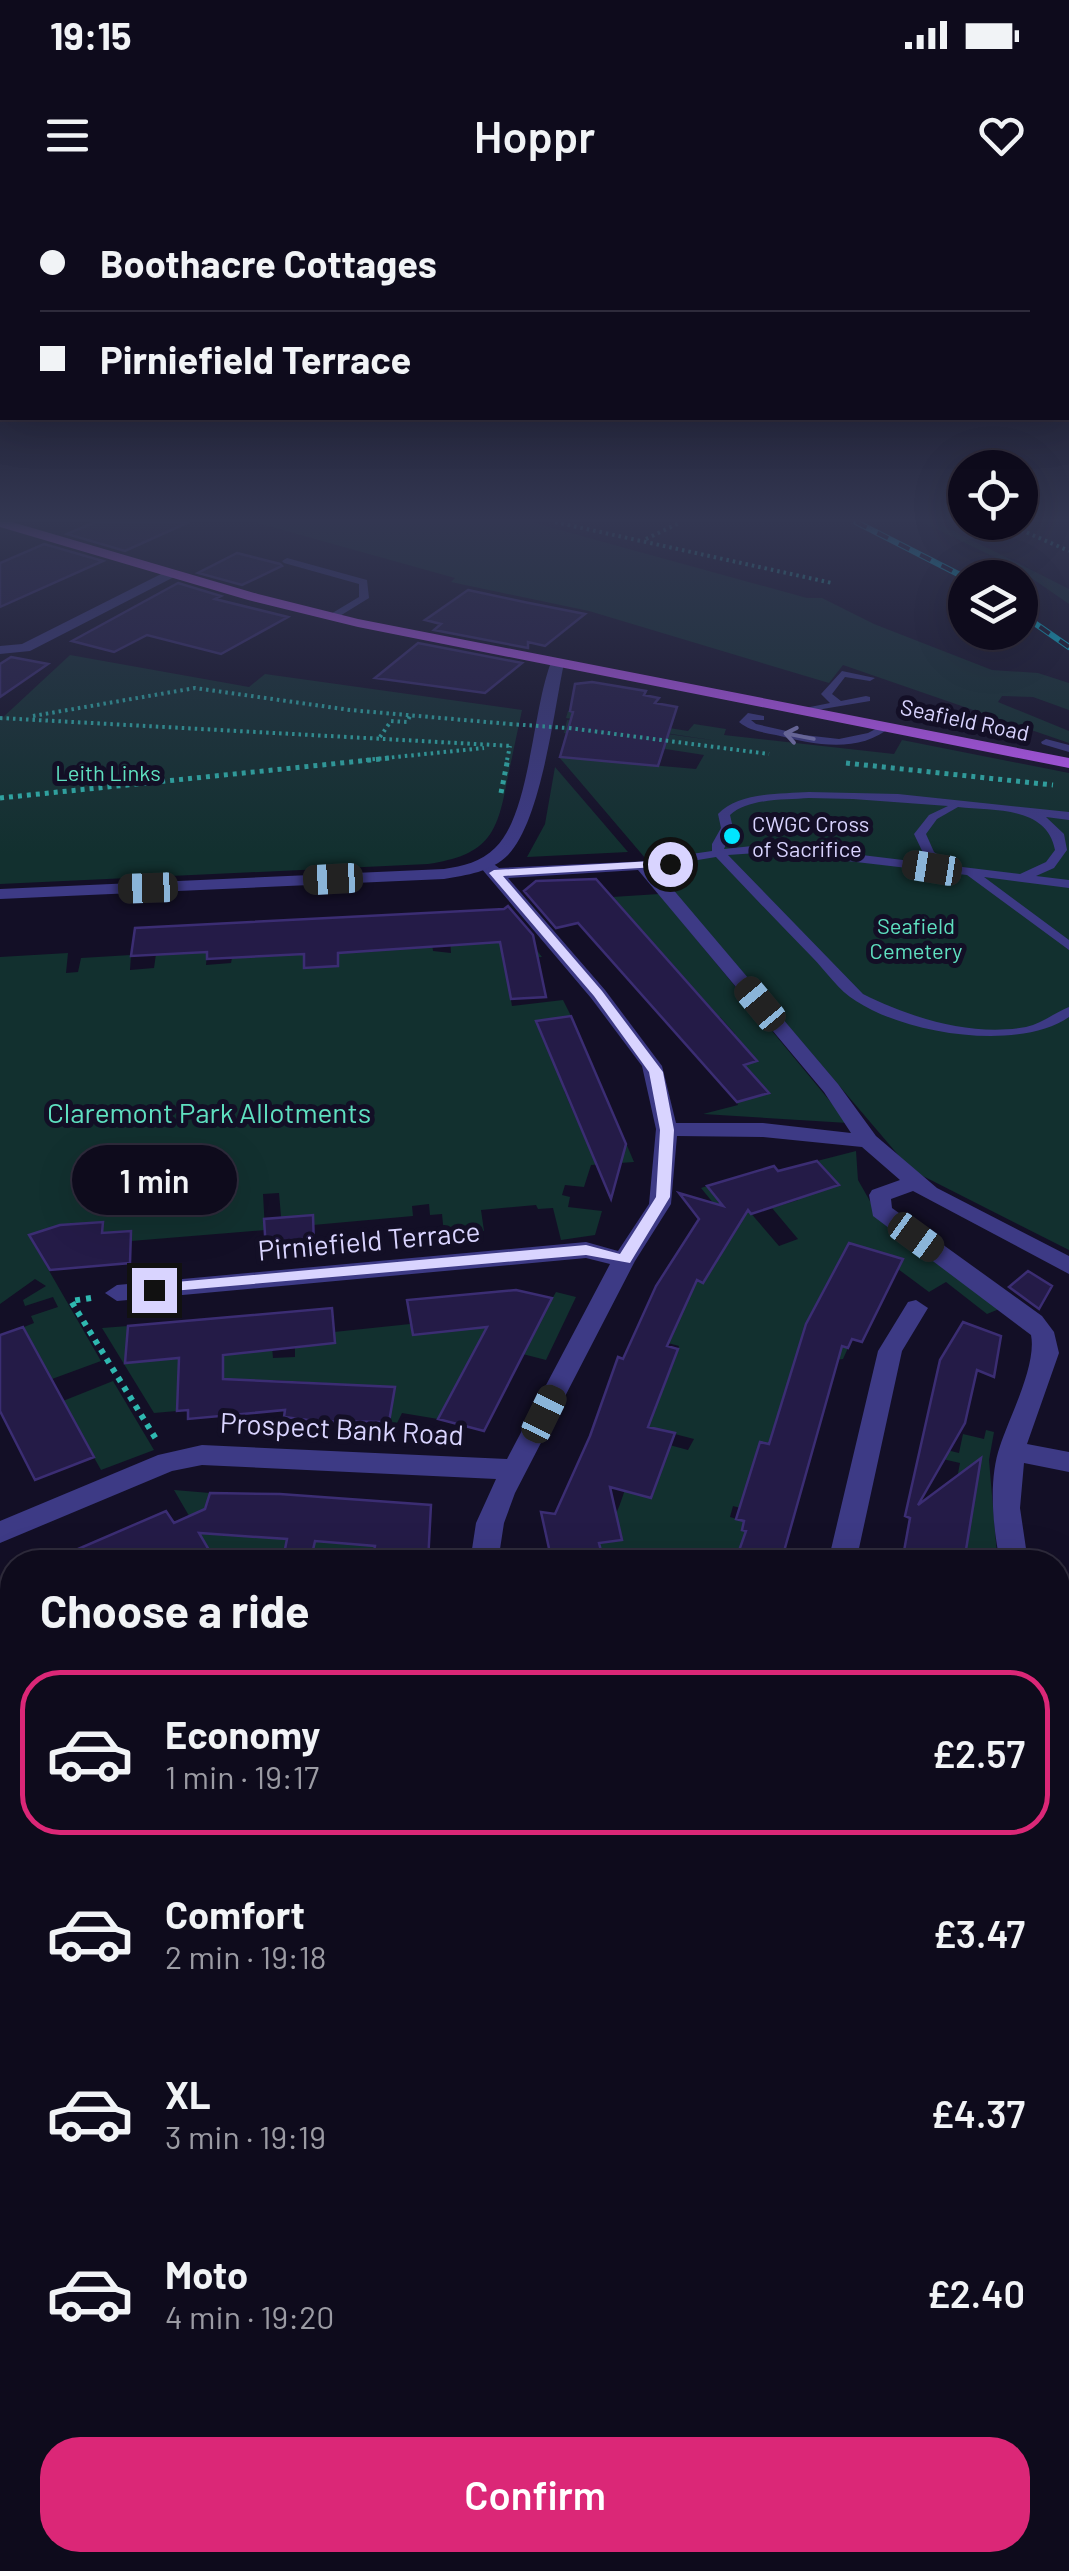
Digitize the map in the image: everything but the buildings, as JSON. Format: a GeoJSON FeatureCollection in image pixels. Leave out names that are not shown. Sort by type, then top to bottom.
{"type":"FeatureCollection","features":[{"type":"Feature","properties":{"kind":"main road","name":"Seafield Road"},"geometry":{"type":"LineString","coordinates":[[409,633],[809,710],[880,731],[921,723],[1068,756]]}},
{"type":"Feature","properties":{"kind":"street"},"geometry":{"type":"LineString","coordinates":[[0,650],[16,650],[54,633]]}},
{"type":"Feature","properties":{"kind":"street"},"geometry":{"type":"LineString","coordinates":[[491,868],[522,824],[557,663]]}},
{"type":"Feature","properties":{"kind":"street"},"geometry":{"type":"LineString","coordinates":[[0,894],[444,874],[491,868],[642,865],[830,1088],[868,1141],[914,1184],[1069,1266]]}},
{"type":"Feature","properties":{"kind":"street"},"geometry":{"type":"LineString","coordinates":[[486,1550],[490,1524],[516,1470],[624,1260],[663,1197],[667,1130],[652,1066],[598,994],[491,868]]}},
{"type":"Feature","properties":{"kind":"street"},"geometry":{"type":"LineString","coordinates":[[667,1130],[763,1130],[868,1141]]}},
{"type":"Feature","properties":{"kind":"street"},"geometry":{"type":"LineString","coordinates":[[914,1184],[880,1195],[880,1211],[1033,1322],[1045,1337],[1047,1353],[1010,1451],[1006,1524],[1011,1550]]}},
{"type":"Feature","properties":{"kind":"street","name":"Pirniefield Terrace"},"geometry":{"type":"LineString","coordinates":[[117,1293],[574,1251],[597,1251],[624,1260]]}},
{"type":"Feature","properties":{"kind":"street"},"geometry":{"type":"LineString","coordinates":[[845,1550],[890,1351],[916,1308]]}},
{"type":"Feature","properties":{"kind":"street"},"geometry":{"type":"LineString","coordinates":[[1010,1451],[1069,1462]]}},
{"type":"Feature","properties":{"kind":"street","name":"Prospect Bank Road"},"geometry":{"type":"LineString","coordinates":[[0,1532],[167,1462],[232,1454],[516,1470]]}},
{"type":"Feature","properties":{"kind":"lane"},"geometry":{"type":"LineString","coordinates":[[837,703],[826,694],[842,674],[870,678]]}},
{"type":"Feature","properties":{"kind":"lane"},"geometry":{"type":"LineString","coordinates":[[809,710],[866,699]]}},
{"type":"Feature","properties":{"kind":"lane"},"geometry":{"type":"LineString","coordinates":[[760,718],[748,716],[744,722],[832,742],[857,742],[880,731]]}},
{"type":"Feature","properties":{"kind":"lane"},"geometry":{"type":"LineString","coordinates":[[921,723],[1014,736]]}},
{"type":"Feature","properties":{"kind":"lane"},"geometry":{"type":"LineString","coordinates":[[841,734],[880,731]]}},
{"type":"Feature","properties":{"kind":"lane"},"geometry":{"type":"LineString","coordinates":[[1046,742],[1068,756]]}},
{"type":"Feature","properties":{"kind":"lane"},"geometry":{"type":"LineString","coordinates":[[1069,816],[839,796],[738,804],[724,814],[728,824],[718,844],[718,852],[858,997],[882,1010],[905,1019],[970,1032],[1017,1030],[1066,1015],[1069,1034]]}},
{"type":"Feature","properties":{"kind":"lane"},"geometry":{"type":"LineString","coordinates":[[957,872],[929,854],[920,834],[933,816],[962,806]]}},
{"type":"Feature","properties":{"kind":"lane"},"geometry":{"type":"LineString","coordinates":[[1016,879],[1050,866],[1060,850],[1058,834],[1035,813]]}},
{"type":"Feature","properties":{"kind":"lane"},"geometry":{"type":"LineString","coordinates":[[642,865],[687,862],[748,848],[801,850],[1069,884]]}},
{"type":"Feature","properties":{"kind":"lane"},"geometry":{"type":"LineString","coordinates":[[973,874],[1069,946]]}},
{"type":"Feature","properties":{"kind":"path"},"geometry":{"type":"LineString","coordinates":[[26,718],[195,688],[410,716],[567,728]]}},
{"type":"Feature","properties":{"kind":"path"},"geometry":{"type":"LineString","coordinates":[[380,737],[392,721],[407,722],[410,716]]}},
{"type":"Feature","properties":{"kind":"path"},"geometry":{"type":"LineString","coordinates":[[0,718],[538,747]]}},
{"type":"Feature","properties":{"kind":"path"},"geometry":{"type":"LineString","coordinates":[[0,800],[508,746]]}},
{"type":"Feature","properties":{"kind":"path"},"geometry":{"type":"LineString","coordinates":[[498,805],[508,746]]}},
{"type":"Feature","properties":{"kind":"path"},"geometry":{"type":"LineString","coordinates":[[117,1293],[71,1301],[167,1462]]}},
{"type":"Feature","properties":{"kind":"green space"},"geometry":{"type":"Polygon","coordinates":[[[661,633],[896,633],[992,670],[1038,673],[1069,683],[1069,710],[1033,697],[1002,696],[998,702],[1069,731],[1069,743],[843,665],[829,683],[661,633]]]}},
{"type":"Feature","properties":{"kind":"green space","name":"Leith Links"},"geometry":{"type":"Polygon","coordinates":[[[70,655],[249,687],[265,674],[522,710],[499,816],[486,840],[476,848],[428,864],[0,884],[0,720],[70,655]]]}},
{"type":"Feature","properties":{"kind":"green space","name":"Seafield Cemetery"},"geometry":{"type":"Polygon","coordinates":[[[568,711],[673,720],[669,728],[688,731],[694,724],[726,729],[724,735],[894,754],[902,740],[1069,773],[1069,1250],[911,1170],[559,757],[696,769],[704,755],[564,733],[567,720],[718,741],[566,718],[568,711]]]}},
{"type":"Feature","properties":{"kind":"green space"},"geometry":{"type":"Polygon","coordinates":[[[555,767],[628,852],[527,857],[545,824],[555,767]]]}},
{"type":"Feature","properties":{"kind":"green space"},"geometry":{"type":"Polygon","coordinates":[[[659,894],[848,1123],[703,1114],[768,1092],[744,1065],[756,1060],[721,1040],[735,1034],[720,1017],[705,1021],[612,897],[659,894]]]}},
{"type":"Feature","properties":{"kind":"green space","name":"Claremont Park Allotments"},"geometry":{"type":"Polygon","coordinates":[[[517,924],[542,957],[504,960],[512,1006],[563,1000],[571,1016],[557,1067],[592,1062],[599,1085],[564,1091],[586,1141],[623,1136],[634,1162],[591,1165],[584,1187],[565,1185],[562,1195],[570,1197],[568,1207],[602,1211],[595,1235],[561,1240],[553,1208],[538,1209],[536,1205],[481,1210],[484,1231],[444,1234],[442,1214],[430,1215],[429,1204],[412,1206],[413,1216],[313,1225],[312,1215],[296,1216],[282,1228],[279,1193],[263,1194],[265,1230],[131,1241],[131,1231],[102,1233],[102,1222],[29,1236],[101,1361],[52,1379],[43,1364],[30,1369],[33,1345],[24,1327],[34,1323],[31,1316],[58,1307],[53,1297],[25,1306],[23,1300],[46,1286],[35,1279],[0,1304],[0,957],[68,953],[66,973],[78,972],[81,958],[131,955],[130,970],[154,968],[156,954],[207,952],[206,965],[304,950],[304,968],[337,966],[337,940],[366,951],[432,943],[433,951],[451,953],[450,938],[517,924]]]}},
{"type":"Feature","properties":{"kind":"green space"},"geometry":{"type":"Polygon","coordinates":[[[856,1151],[858,1180],[879,1217],[1004,1307],[987,1314],[946,1282],[929,1292],[898,1269],[902,1259],[848,1244],[806,1324],[821,1340],[848,1348],[843,1359],[793,1365],[748,1510],[733,1506],[730,1517],[744,1521],[742,1530],[758,1534],[755,1543],[742,1541],[739,1550],[601,1550],[599,1543],[620,1505],[636,1436],[688,1450],[694,1439],[601,1415],[651,1419],[679,1346],[668,1343],[690,1296],[690,1278],[704,1282],[728,1221],[701,1188],[707,1186],[720,1202],[737,1197],[779,1246],[798,1239],[772,1208],[798,1200],[796,1196],[838,1186],[817,1161],[856,1151]]]}},
{"type":"Feature","properties":{"kind":"green space"},"geometry":{"type":"Polygon","coordinates":[[[503,1290],[492,1312],[538,1324],[556,1292],[576,1297],[546,1360],[488,1345],[473,1374],[463,1372],[438,1419],[402,1413],[397,1423],[389,1422],[395,1387],[273,1380],[272,1384],[178,1392],[177,1411],[154,1413],[102,1328],[128,1326],[126,1342],[157,1360],[271,1336],[273,1358],[295,1357],[295,1335],[335,1342],[334,1332],[477,1317],[473,1294],[503,1290]]]}},
{"type":"Feature","properties":{"kind":"green space"},"geometry":{"type":"Polygon","coordinates":[[[113,1381],[154,1450],[101,1470],[82,1436],[58,1423],[72,1417],[63,1401],[113,1381]]]}},
{"type":"Feature","properties":{"kind":"green space"},"geometry":{"type":"Polygon","coordinates":[[[986,1430],[994,1432],[989,1460],[997,1550],[966,1548],[950,1514],[960,1463],[925,1455],[926,1445],[959,1453],[963,1434],[984,1439],[986,1430]]]}},
{"type":"Feature","properties":{"kind":"green space"},"geometry":{"type":"Polygon","coordinates":[[[174,1490],[210,1493],[203,1517],[213,1534],[287,1539],[286,1549],[312,1550],[209,1550],[174,1490]]]}},
{"type":"Feature","properties":{"kind":"green space"},"geometry":{"type":"Polygon","coordinates":[[[382,1503],[374,1550],[312,1550],[315,1541],[382,1503]]]}},
{"type":"Feature","properties":{"kind":"railway"},"geometry":{"type":"LineString","coordinates":[[1048,633],[1069,647]]}},
{"type":"Feature","properties":{"kind":"place","name":"CWGC Cross of Sacrifice"},"geometry":{"type":"Point","coordinates":[732,836]}},
{"type":"Feature","properties":{"kind":"route"},"geometry":{"type":"LineString","coordinates":[[154,1290],[586,1250],[624,1260],[663,1197],[667,1130],[656,1072],[598,994],[494,873],[670,864]]}}]}
